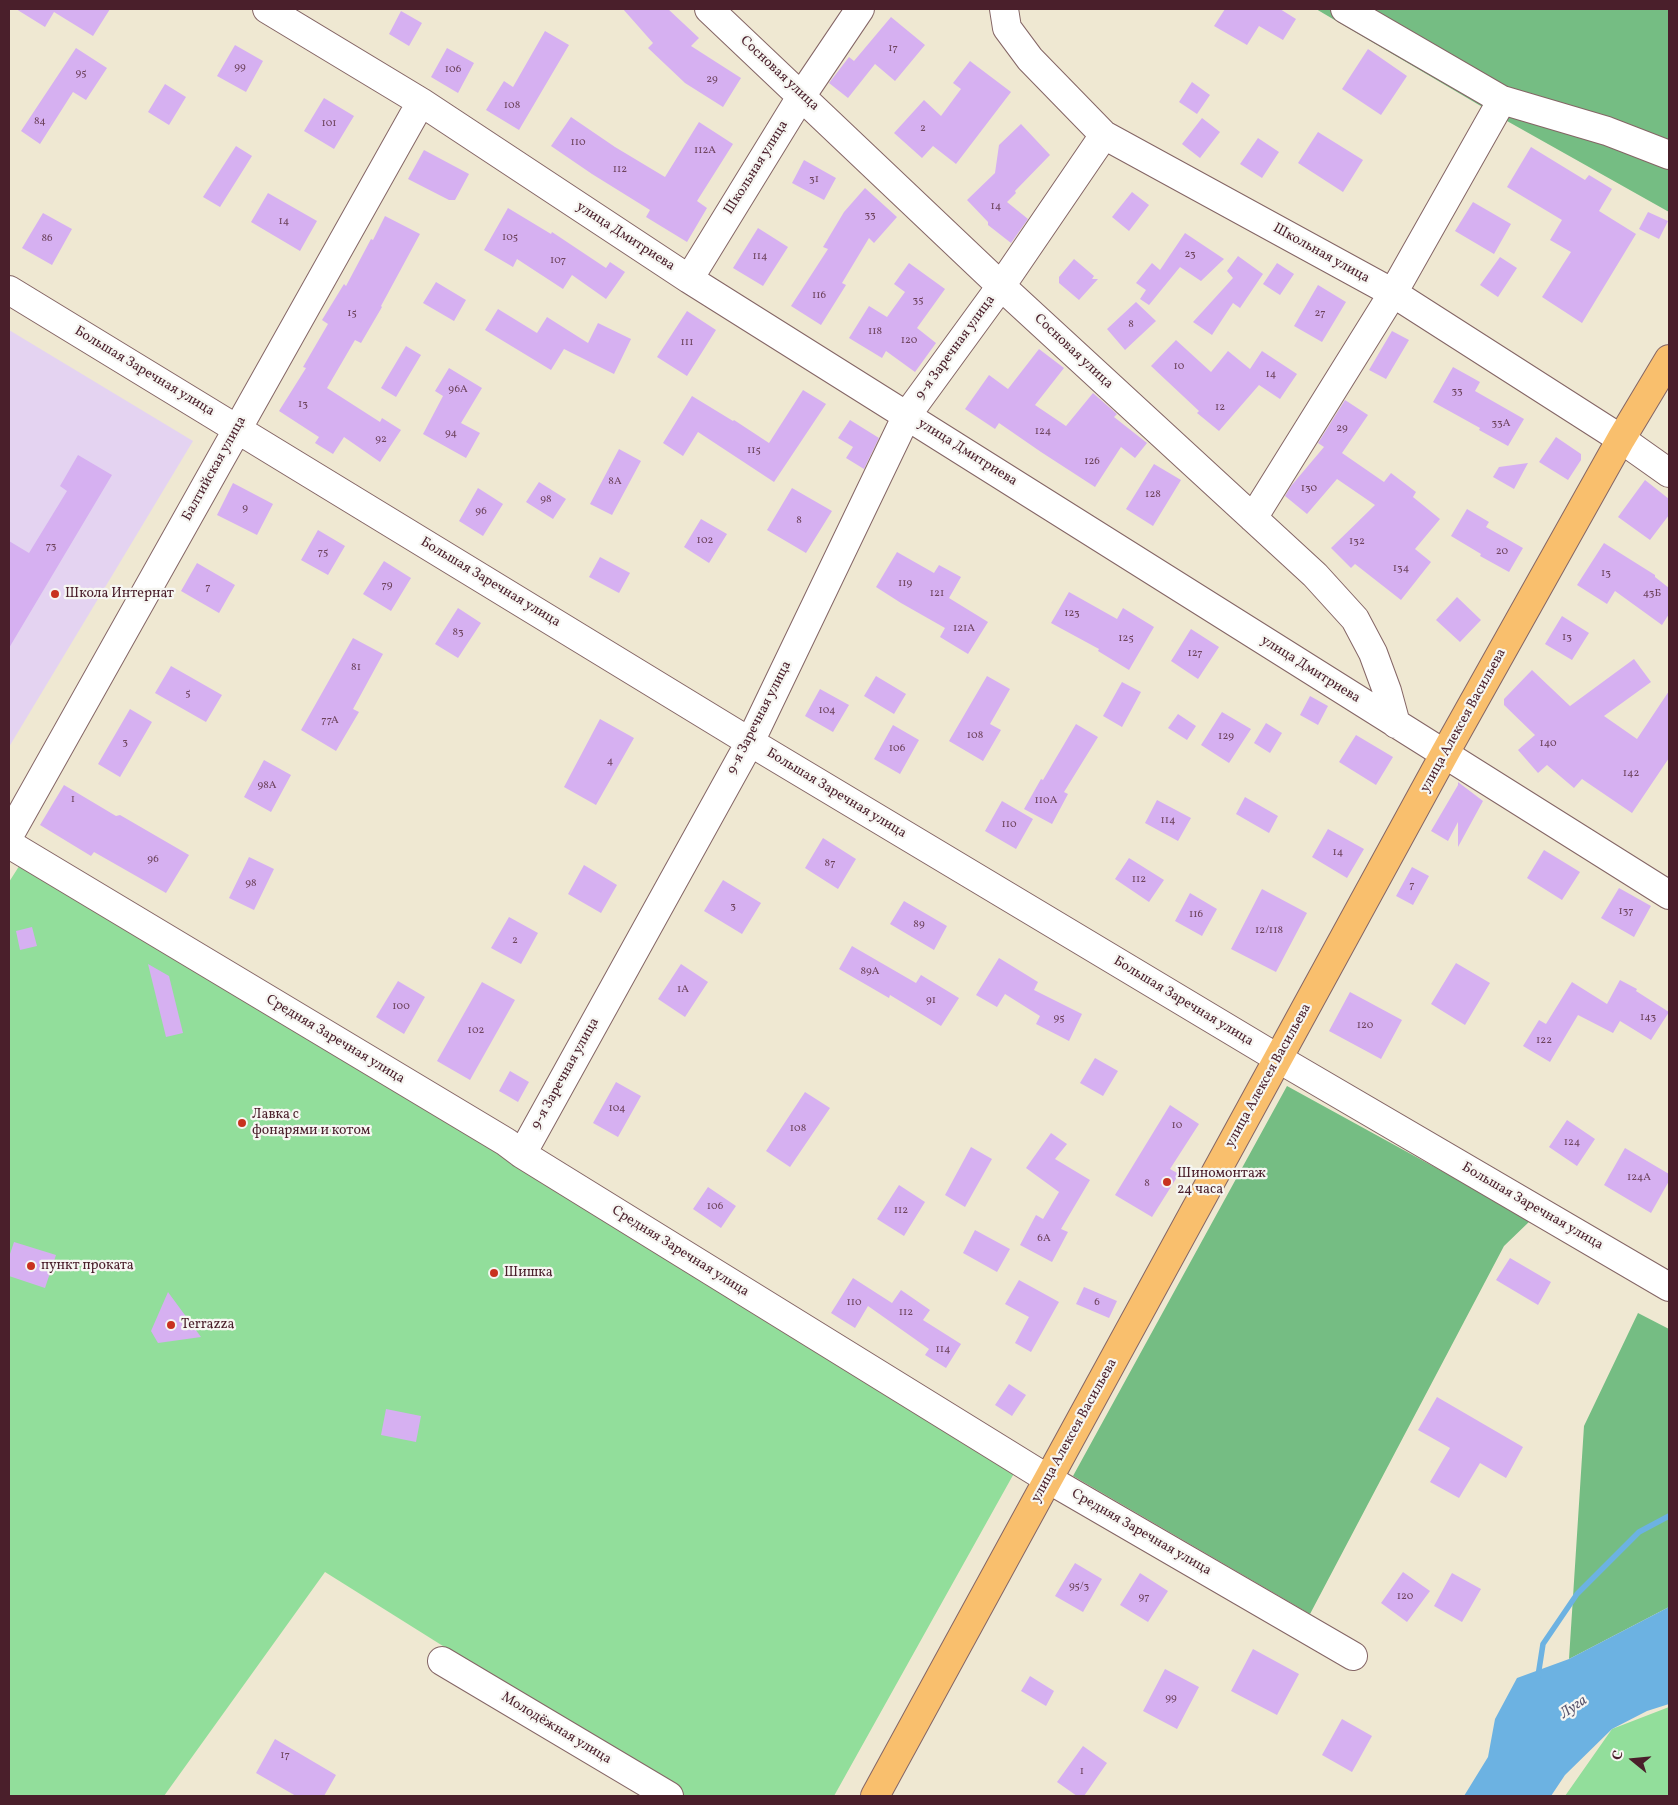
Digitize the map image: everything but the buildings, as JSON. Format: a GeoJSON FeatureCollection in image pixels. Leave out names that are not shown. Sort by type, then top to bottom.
{"type":"FeatureCollection","features":[{"type":"Feature","properties":{"kind":"main road","name":"улица Алексея Васильева"},"geometry":{"type":"LineString","coordinates":[[875,1796],[1445,753],[1620,439],[1669,359]]}},
{"type":"Feature","properties":{"kind":"street","name":"улица Дмитриева"},"geometry":{"type":"LineString","coordinates":[[267,9],[421,102],[689,279],[1669,895]]}},
{"type":"Feature","properties":{"kind":"street","name":"Сосновая улица"},"geometry":{"type":"LineString","coordinates":[[709,9],[1001,286],[1315,575],[1355,619],[1376,660],[1396,724]]}},
{"type":"Feature","properties":{"kind":"street","name":"Школьная улица"},"geometry":{"type":"LineString","coordinates":[[689,279],[802,96],[860,9]]}},
{"type":"Feature","properties":{"kind":"street","name":"Школьная улица"},"geometry":{"type":"LineString","coordinates":[[1004,9],[1008,28],[1030,59],[1104,135],[1393,293],[1620,439],[1669,473]]}},
{"type":"Feature","properties":{"kind":"street"},"geometry":{"type":"LineString","coordinates":[[1345,9],[1502,100],[1607,132],[1669,156]]}},
{"type":"Feature","properties":{"kind":"street"},"geometry":{"type":"LineString","coordinates":[[1253,518],[1393,293],[1502,100]]}},
{"type":"Feature","properties":{"kind":"street","name":"Балтийская улица"},"geometry":{"type":"LineString","coordinates":[[9,836],[421,102]]}},
{"type":"Feature","properties":{"kind":"street","name":"9-я Заречная улица"},"geometry":{"type":"LineString","coordinates":[[522,1154],[750,742],[907,415],[1001,286],[1104,135]]}},
{"type":"Feature","properties":{"kind":"street","name":"Большая Заречная улица"},"geometry":{"type":"LineString","coordinates":[[9,290],[750,742],[1279,1059],[1669,1286]]}},
{"type":"Feature","properties":{"kind":"street","name":"Средняя Заречная улица"},"geometry":{"type":"LineString","coordinates":[[9,844],[489,1132],[1048,1480],[1353,1656]]}},
{"type":"Feature","properties":{"kind":"street","name":"Молодёжная улица"},"geometry":{"type":"LineString","coordinates":[[442,1661],[669,1796]]}},
{"type":"Feature","properties":{"kind":"street"},"geometry":{"type":"LineString","coordinates":[[615,1764],[628,1796]]}},
{"type":"Feature","properties":{"kind":"shaded area","name":"Школа Интернат"},"geometry":{"type":"Polygon","coordinates":[[[9,330],[193,441],[9,747],[9,330]]]}},
{"type":"Feature","properties":{"kind":"green space"},"geometry":{"type":"Polygon","coordinates":[[[1316,9],[1669,9],[1669,212],[1491,112],[1316,9]]]}},
{"type":"Feature","properties":{"kind":"green space"},"geometry":{"type":"Polygon","coordinates":[[[23,860],[1017,1468],[834,1796],[682,1796],[325,1572],[164,1796],[9,1796],[9,882],[23,860]]]}},
{"type":"Feature","properties":{"kind":"green space"},"geometry":{"type":"Polygon","coordinates":[[[1287,1086],[1531,1220],[1504,1246],[1310,1614],[1073,1476],[1287,1086]]]}},
{"type":"Feature","properties":{"kind":"green space"},"geometry":{"type":"Polygon","coordinates":[[[1638,1313],[1669,1329],[1669,1607],[1569,1659],[1584,1426],[1638,1313]]]}},
{"type":"Feature","properties":{"kind":"green space"},"geometry":{"type":"Polygon","coordinates":[[[1669,1707],[1669,1796],[1565,1796],[1612,1729],[1669,1707]]]}},
{"type":"Feature","properties":{"kind":"water","name":"Луга"},"geometry":{"type":"Polygon","coordinates":[[[1669,1607],[1669,1704],[1647,1711],[1612,1729],[1565,1775],[1551,1796],[1464,1796],[1488,1757],[1495,1719],[1517,1678],[1569,1659],[1669,1607]]]}},
{"type":"Feature","properties":{"kind":"waterway"},"geometry":{"type":"LineString","coordinates":[[1538,1676],[1543,1644],[1577,1594],[1639,1532],[1669,1516]]}},
{"type":"Feature","properties":{"kind":"place","name":"Школа Интернат"},"geometry":{"type":"Point","coordinates":[55,594]}},
{"type":"Feature","properties":{"kind":"place","name":"Лавка с фонарями и котом"},"geometry":{"type":"Point","coordinates":[242,1123]}},
{"type":"Feature","properties":{"kind":"place","name":"Шиномонтаж 24 часа"},"geometry":{"type":"Point","coordinates":[1167,1182]}},
{"type":"Feature","properties":{"kind":"place","name":"пункт проката"},"geometry":{"type":"Point","coordinates":[31,1266]}},
{"type":"Feature","properties":{"kind":"place","name":"Шишка"},"geometry":{"type":"Point","coordinates":[494,1273]}},
{"type":"Feature","properties":{"kind":"place","name":"Terrazza"},"geometry":{"type":"Point","coordinates":[171,1325]}}]}
